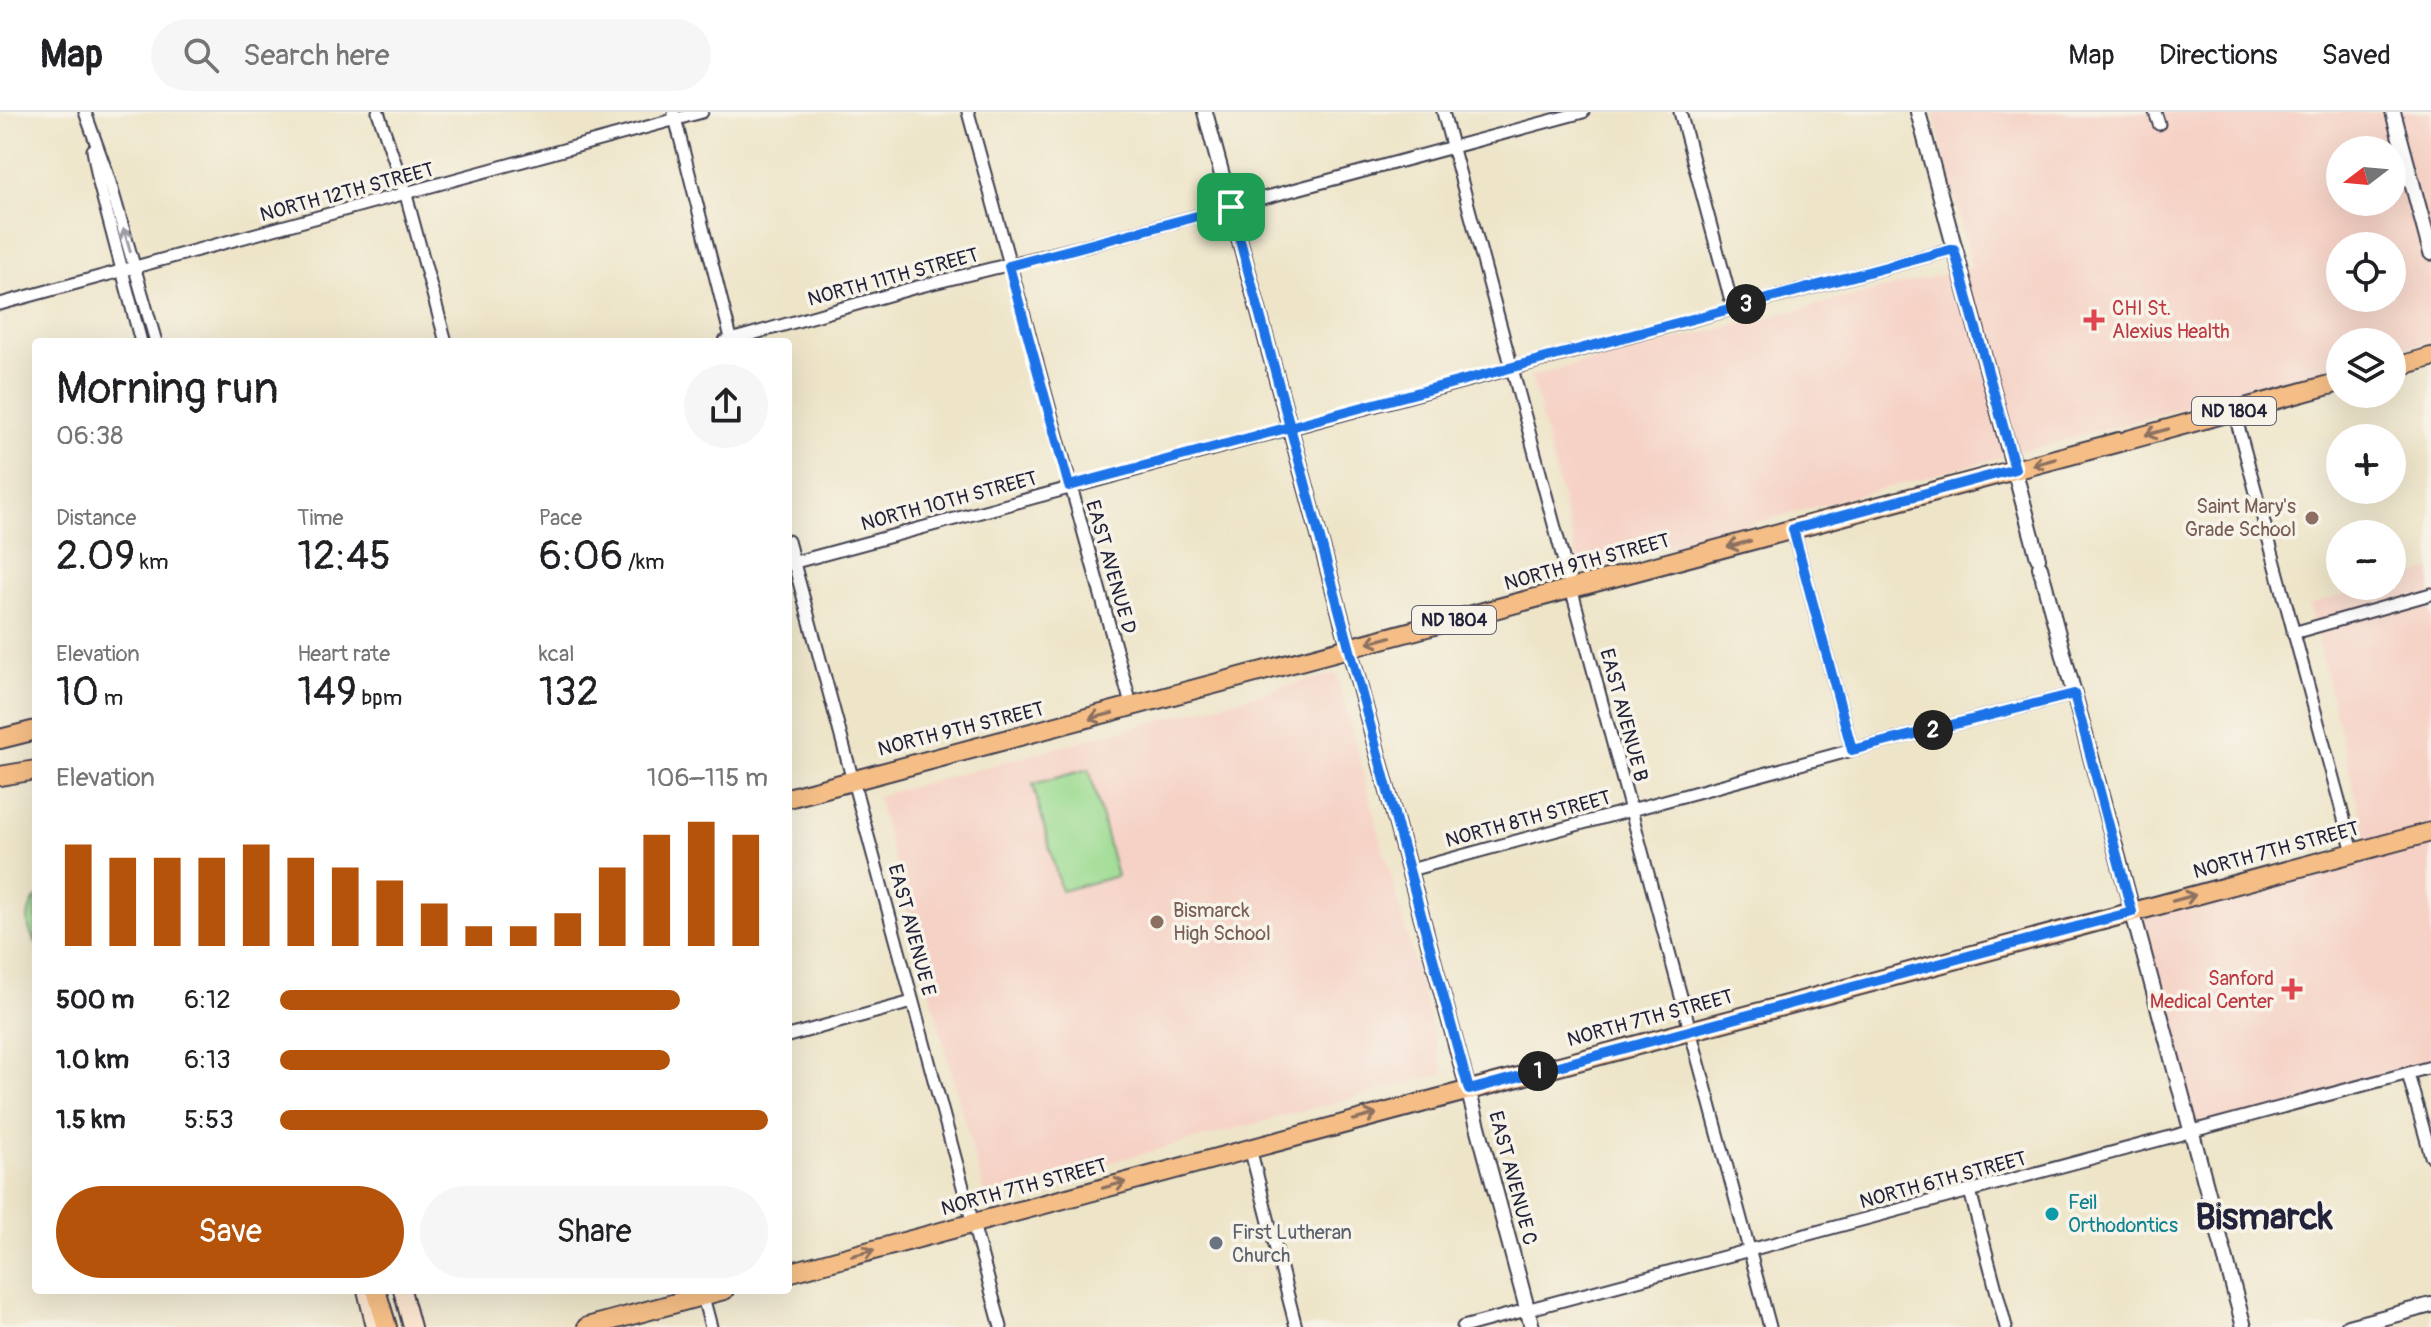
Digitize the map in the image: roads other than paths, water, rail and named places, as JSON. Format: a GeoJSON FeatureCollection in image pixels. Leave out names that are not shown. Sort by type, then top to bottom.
{"type":"FeatureCollection","features":[{"type":"Feature","properties":{"kind":"main road"},"geometry":{"type":"LineString","coordinates":[[2406,364],[2431,357]]}},
{"type":"Feature","properties":{"kind":"main road","name":"NORTH 9TH STREET"},"geometry":{"type":"LineString","coordinates":[[792,797],[2326,386]]}},
{"type":"Feature","properties":{"kind":"main road"},"geometry":{"type":"LineString","coordinates":[[0,737],[32,731]]}},
{"type":"Feature","properties":{"kind":"main road"},"geometry":{"type":"LineString","coordinates":[[0,776],[32,771]]}},
{"type":"Feature","properties":{"kind":"main road","name":"NORTH 7TH STREET"},"geometry":{"type":"LineString","coordinates":[[792,1272],[2431,832]]}},
{"type":"Feature","properties":{"kind":"main road"},"geometry":{"type":"LineString","coordinates":[[367,1294],[375,1327]]}},
{"type":"Feature","properties":{"kind":"main road"},"geometry":{"type":"LineString","coordinates":[[377,1294],[387,1327]]}},
{"type":"Feature","properties":{"kind":"main road"},"geometry":{"type":"LineString","coordinates":[[403,1294],[412,1327]]}},
{"type":"Feature","properties":{"kind":"main road"},"geometry":{"type":"LineString","coordinates":[[587,1327],[699,1294]]}},
{"type":"Feature","properties":{"kind":"street"},"geometry":{"type":"LineString","coordinates":[[85,112],[109,179],[155,338]]}},
{"type":"Feature","properties":{"kind":"street"},"geometry":{"type":"LineString","coordinates":[[378,112],[406,195],[445,338]]}},
{"type":"Feature","properties":{"kind":"street","name":"NORTH 12TH STREET"},"geometry":{"type":"LineString","coordinates":[[0,304],[406,195],[674,116],[702,112]]}},
{"type":"Feature","properties":{"kind":"street","name":"EAST AVENUE D"},"geometry":{"type":"LineString","coordinates":[[968,112],[1132,708]]}},
{"type":"Feature","properties":{"kind":"street","name":"EAST AVENUE C"},"geometry":{"type":"LineString","coordinates":[[1205,112],[1532,1327]]}},
{"type":"Feature","properties":{"kind":"street","name":"EAST AVENUE B"},"geometry":{"type":"LineString","coordinates":[[1443,112],[1770,1327]]}},
{"type":"Feature","properties":{"kind":"street","name":"NORTH 11TH STREET"},"geometry":{"type":"LineString","coordinates":[[739,338],[913,288],[1009,266],[1583,112]]}},
{"type":"Feature","properties":{"kind":"street"},"geometry":{"type":"LineString","coordinates":[[1680,112],[1733,308]]}},
{"type":"Feature","properties":{"kind":"street"},"geometry":{"type":"LineString","coordinates":[[1918,112],[2244,1327]]}},
{"type":"Feature","properties":{"kind":"street"},"geometry":{"type":"LineString","coordinates":[[2393,112],[2431,253]]}},
{"type":"Feature","properties":{"kind":"street"},"geometry":{"type":"LineString","coordinates":[[674,116],[728,338]]}},
{"type":"Feature","properties":{"kind":"street"},"geometry":{"type":"LineString","coordinates":[[92,137],[99,183],[140,338]]}},
{"type":"Feature","properties":{"kind":"street","name":"NORTH 10TH STREET"},"geometry":{"type":"LineString","coordinates":[[792,563],[1954,249]]}},
{"type":"Feature","properties":{"kind":"street"},"geometry":{"type":"LineString","coordinates":[[2234,411],[2353,852]]}},
{"type":"Feature","properties":{"kind":"street"},"geometry":{"type":"LineString","coordinates":[[1793,529],[1852,750]]}},
{"type":"Feature","properties":{"kind":"street","name":"EAST AVENUE E"},"geometry":{"type":"LineString","coordinates":[[792,566],[1001,1327]]}},
{"type":"Feature","properties":{"kind":"street"},"geometry":{"type":"LineString","coordinates":[[2293,633],[2431,594]]}},
{"type":"Feature","properties":{"kind":"street","name":"NORTH 8TH STREET"},"geometry":{"type":"LineString","coordinates":[[1410,870],[1852,750],[2074,694]]}},
{"type":"Feature","properties":{"kind":"street"},"geometry":{"type":"LineString","coordinates":[[0,737],[32,723]]}},
{"type":"Feature","properties":{"kind":"street"},"geometry":{"type":"LineString","coordinates":[[792,1035],[912,1002]]}},
{"type":"Feature","properties":{"kind":"street","name":"NORTH 6TH STREET"},"geometry":{"type":"LineString","coordinates":[[1463,1327],[2431,1067]]}},
{"type":"Feature","properties":{"kind":"street"},"geometry":{"type":"LineString","coordinates":[[2408,1074],[2431,1156]]}},
{"type":"Feature","properties":{"kind":"street"},"geometry":{"type":"LineString","coordinates":[[1250,1148],[1296,1327]]}},
{"type":"Feature","properties":{"kind":"street"},"geometry":{"type":"LineString","coordinates":[[1970,1191],[2006,1327]]}},
{"type":"Feature","properties":{"kind":"street"},"geometry":{"type":"LineString","coordinates":[[702,1294],[711,1327]]}},
{"type":"Feature","properties":{"kind":"street"},"geometry":{"type":"LineString","coordinates":[[2348,1327],[2431,1305]]}},
{"type":"Feature","properties":{"kind":"place","name":"CHI St. Alexius Health"},"geometry":{"type":"Point","coordinates":[2094,320]}},
{"type":"Feature","properties":{"kind":"place","name":"Saint Mary's Grade School"},"geometry":{"type":"Point","coordinates":[2312,518]}},
{"type":"Feature","properties":{"kind":"place","name":"Bismarck High School"},"geometry":{"type":"Point","coordinates":[1157,922]}},
{"type":"Feature","properties":{"kind":"place","name":"Sanford Medical Center"},"geometry":{"type":"Point","coordinates":[2292,989]}},
{"type":"Feature","properties":{"kind":"place","name":"Feil Orthodontics"},"geometry":{"type":"Point","coordinates":[2052,1214]}},
{"type":"Feature","properties":{"kind":"place","name":"First Lutheran Church"},"geometry":{"type":"Point","coordinates":[1216,1243]}},
{"type":"Feature","properties":{"kind":"district","name":"Bismarck"},"geometry":{"type":"Point","coordinates":[2264,1217]}}]}
